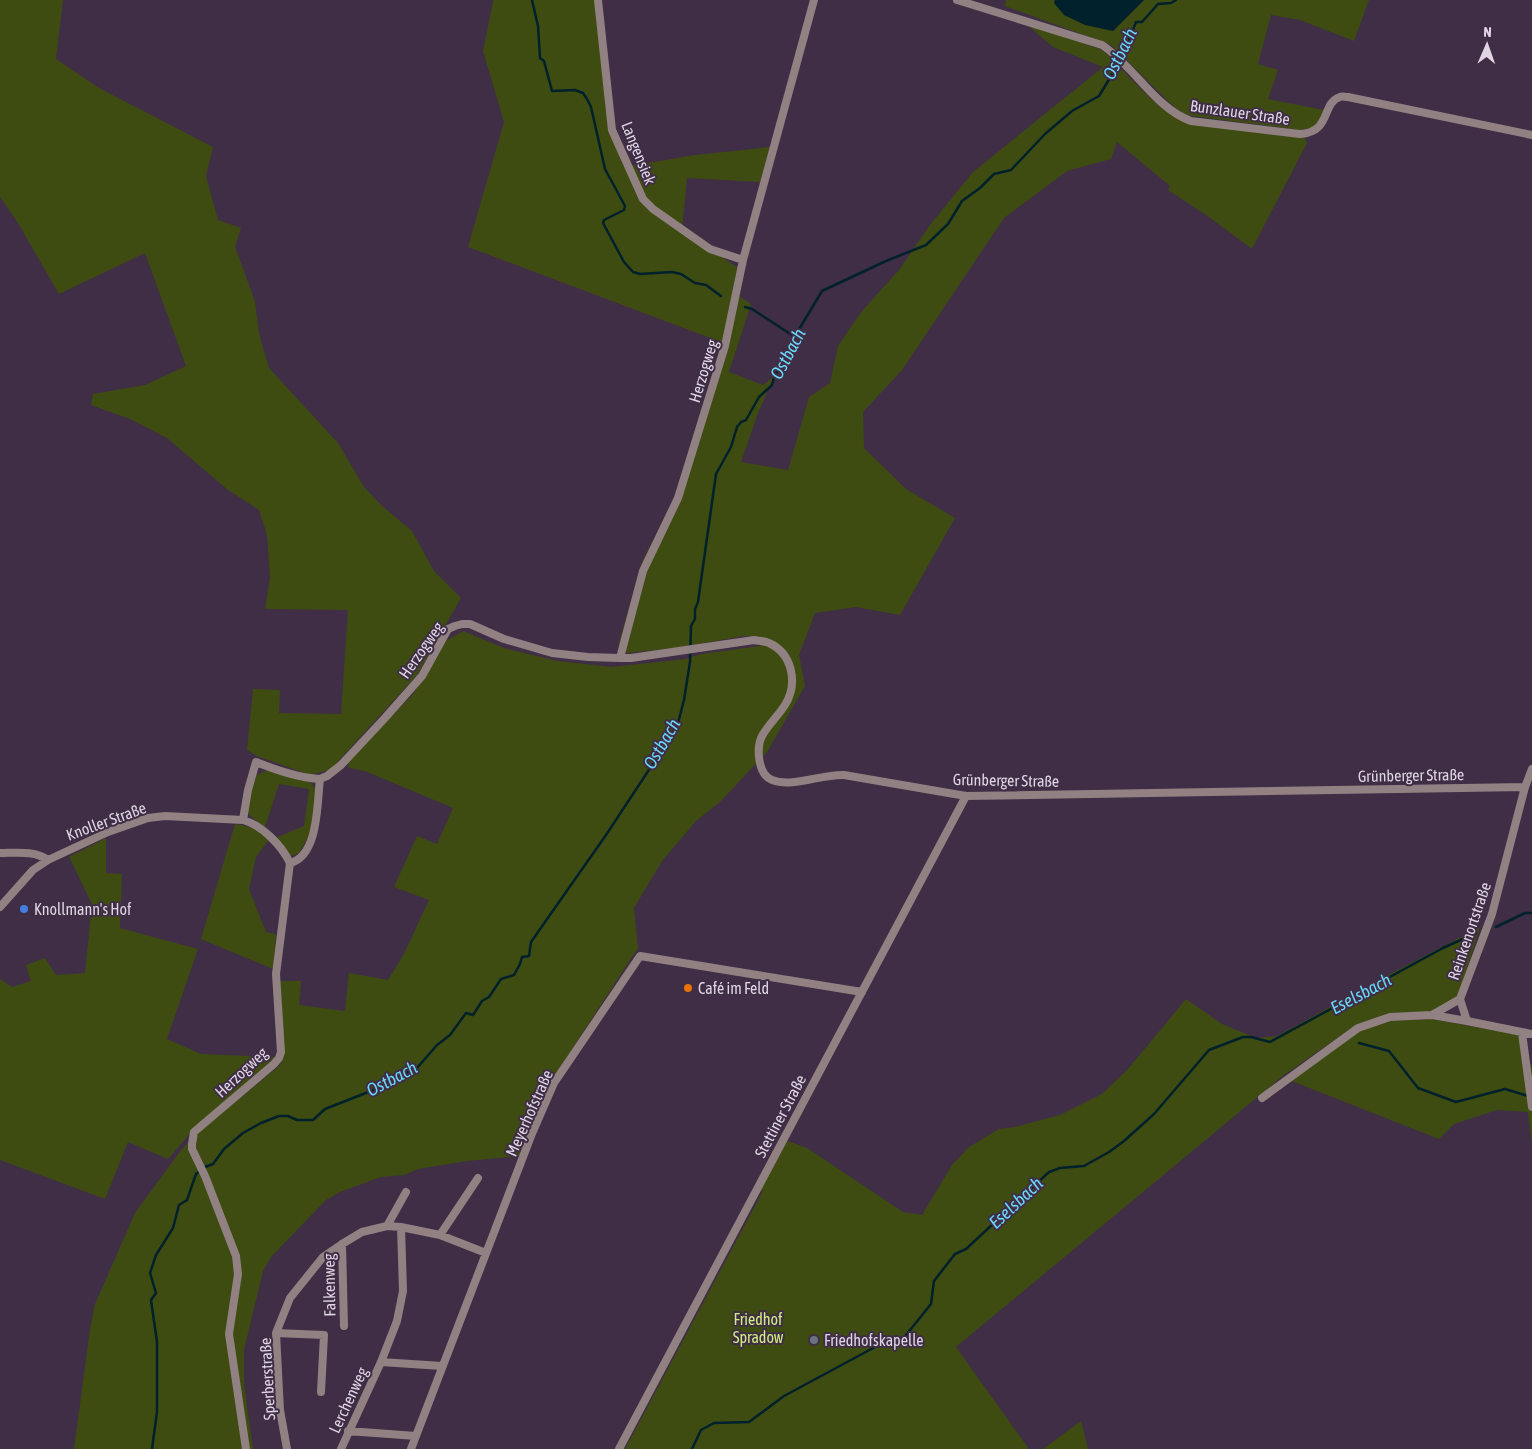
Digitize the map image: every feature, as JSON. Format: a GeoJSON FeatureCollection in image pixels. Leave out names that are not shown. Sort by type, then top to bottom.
{"type":"FeatureCollection","features":[{"type":"Feature","properties":{"kind":"street","name":"Langensiek"},"geometry":{"type":"LineString","coordinates":[[598,0],[612,130],[643,198],[653,210],[710,248],[744,260]]}},
{"type":"Feature","properties":{"kind":"street","name":"Herzogweg"},"geometry":{"type":"LineString","coordinates":[[320,779],[341,765],[422,676],[448,629],[455,626],[470,624],[504,639],[552,653],[620,658],[643,571],[678,498],[725,346],[744,260],[814,0]]}},
{"type":"Feature","properties":{"kind":"street","name":"Bunzlauer Straße"},"geometry":{"type":"LineString","coordinates":[[957,0],[1102,45],[1116,56],[1169,109],[1181,118],[1191,121],[1311,134],[1318,128],[1332,102],[1339,97],[1348,96],[1532,135]]}},
{"type":"Feature","properties":{"kind":"street","name":"Grünberger Straße"},"geometry":{"type":"LineString","coordinates":[[620,658],[754,640],[768,642],[782,651],[788,662],[792,686],[786,704],[761,737],[758,752],[761,767],[769,779],[780,783],[844,775],[966,796],[1528,784]]}},
{"type":"Feature","properties":{"kind":"street"},"geometry":{"type":"LineString","coordinates":[[243,820],[248,790],[256,762],[311,779],[320,779],[314,835],[302,858],[290,863]]}},
{"type":"Feature","properties":{"kind":"street","name":"Reinkenortstraße"},"geometry":{"type":"LineString","coordinates":[[1262,1098],[1358,1028],[1390,1017],[1432,1015],[1460,999],[1492,914],[1532,769]]}},
{"type":"Feature","properties":{"kind":"street","name":"Stettiner Straße"},"geometry":{"type":"LineString","coordinates":[[619,1449],[966,796]]}},
{"type":"Feature","properties":{"kind":"street","name":"Knoller Straße"},"geometry":{"type":"LineString","coordinates":[[0,907],[33,870],[48,860],[108,832],[148,818],[165,816],[243,820],[253,823],[263,830],[290,863]]}},
{"type":"Feature","properties":{"kind":"street"},"geometry":{"type":"LineString","coordinates":[[0,853],[42,855],[48,860]]}},
{"type":"Feature","properties":{"kind":"street","name":"Herzogweg"},"geometry":{"type":"LineString","coordinates":[[246,1449],[229,1334],[238,1274],[236,1256],[205,1176],[192,1149],[192,1144],[194,1132],[279,1058],[281,1052],[276,974],[290,863]]}},
{"type":"Feature","properties":{"kind":"street","name":"Meyerhofstraße"},"geometry":{"type":"LineString","coordinates":[[411,1449],[531,1136],[554,1083],[640,956],[862,992]]}},
{"type":"Feature","properties":{"kind":"street"},"geometry":{"type":"LineString","coordinates":[[1460,999],[1467,1020]]}},
{"type":"Feature","properties":{"kind":"street"},"geometry":{"type":"LineString","coordinates":[[1432,1015],[1467,1020],[1532,1034]]}},
{"type":"Feature","properties":{"kind":"street"},"geometry":{"type":"LineString","coordinates":[[1522,1033],[1532,1105]]}},
{"type":"Feature","properties":{"kind":"street"},"geometry":{"type":"LineString","coordinates":[[440,1235],[478,1178]]}},
{"type":"Feature","properties":{"kind":"street"},"geometry":{"type":"LineString","coordinates":[[387,1226],[406,1192]]}},
{"type":"Feature","properties":{"kind":"street","name":"Sperberstraße"},"geometry":{"type":"LineString","coordinates":[[287,1449],[280,1410],[276,1333],[290,1298],[323,1257],[362,1232],[387,1226],[402,1227],[440,1235],[486,1253]]}},
{"type":"Feature","properties":{"kind":"street","name":"Lerchenweg"},"geometry":{"type":"LineString","coordinates":[[340,1449],[381,1362],[397,1321],[403,1292],[402,1227]]}},
{"type":"Feature","properties":{"kind":"street","name":"Falkenweg"},"geometry":{"type":"LineString","coordinates":[[342,1244],[344,1326]]}},
{"type":"Feature","properties":{"kind":"street"},"geometry":{"type":"LineString","coordinates":[[276,1333],[324,1335],[321,1392]]}},
{"type":"Feature","properties":{"kind":"street","name":"Lerchenweg"},"geometry":{"type":"LineString","coordinates":[[381,1362],[442,1366]]}},
{"type":"Feature","properties":{"kind":"street"},"geometry":{"type":"LineString","coordinates":[[348,1431],[416,1436]]}},
{"type":"Feature","properties":{"kind":"green space"},"geometry":{"type":"Polygon","coordinates":[[[0,0],[63,0],[56,59],[99,88],[213,147],[206,176],[218,220],[241,228],[235,247],[255,301],[259,334],[269,368],[338,443],[364,487],[382,506],[412,531],[434,571],[461,598],[417,675],[330,770],[310,775],[257,756],[247,750],[253,689],[280,690],[279,713],[341,714],[348,610],[265,609],[270,577],[267,535],[259,510],[228,490],[167,438],[130,419],[91,405],[93,394],[145,385],[186,366],[145,253],[59,294],[18,223],[0,197],[0,0]]]}},
{"type":"Feature","properties":{"kind":"green space"},"geometry":{"type":"Polygon","coordinates":[[[493,0],[595,0],[608,125],[624,167],[695,155],[770,147],[760,182],[687,178],[682,230],[741,270],[739,296],[751,304],[729,372],[763,385],[774,376],[758,413],[741,462],[788,470],[809,397],[830,383],[838,346],[862,311],[899,270],[930,225],[973,172],[1103,67],[1053,47],[1025,23],[1100,49],[1157,104],[1179,119],[1191,124],[1304,137],[1307,143],[1252,249],[1168,190],[1170,186],[1117,142],[1111,159],[1067,171],[1004,218],[902,370],[863,412],[864,448],[906,489],[955,518],[900,615],[856,607],[815,613],[799,655],[805,686],[767,752],[720,802],[696,821],[662,861],[634,908],[638,948],[551,1081],[520,1156],[467,1161],[418,1169],[404,1175],[381,1177],[340,1192],[326,1200],[271,1257],[263,1271],[244,1350],[244,1384],[253,1449],[74,1449],[95,1304],[135,1213],[181,1150],[198,1133],[279,1066],[284,1056],[280,981],[301,981],[299,1005],[345,1011],[349,973],[388,980],[404,954],[429,900],[394,887],[417,836],[437,844],[453,808],[365,771],[349,768],[348,762],[414,693],[446,641],[463,631],[504,648],[557,661],[612,667],[685,659],[701,654],[760,646],[760,636],[743,636],[683,647],[627,653],[618,646],[642,562],[675,497],[715,369],[721,342],[468,247],[504,122],[483,51],[493,0]]]}},
{"type":"Feature","properties":{"kind":"green space"},"geometry":{"type":"Polygon","coordinates":[[[1006,0],[1055,0],[1054,3],[1113,31],[1144,0],[1369,0],[1354,41],[1300,20],[1271,15],[1258,64],[1278,70],[1268,99],[1324,110],[1318,122],[1310,128],[1300,130],[1192,116],[1183,113],[1171,104],[1111,45],[1005,6],[1006,0]]]}},
{"type":"Feature","properties":{"kind":"green space"},"geometry":{"type":"Polygon","coordinates":[[[265,771],[273,771],[311,783],[316,790],[312,830],[299,853],[292,856],[275,838],[304,826],[309,789],[279,784],[265,827],[249,814],[248,806],[257,775],[265,771]]]}},
{"type":"Feature","properties":{"kind":"green space"},"geometry":{"type":"Polygon","coordinates":[[[235,824],[254,829],[268,841],[256,857],[249,889],[266,932],[276,934],[273,969],[201,939],[235,824]]]}},
{"type":"Feature","properties":{"kind":"green space"},"geometry":{"type":"Polygon","coordinates":[[[106,838],[106,873],[122,874],[120,928],[198,949],[167,1039],[201,1054],[277,1057],[193,1130],[168,1159],[128,1142],[105,1199],[0,1160],[0,979],[12,987],[31,981],[26,965],[45,958],[56,975],[85,973],[92,904],[69,857],[106,838]]]}},
{"type":"Feature","properties":{"kind":"green space","name":"Friedhof Spradow"},"geometry":{"type":"Polygon","coordinates":[[[1480,927],[1458,997],[1431,1012],[1390,1014],[1357,1024],[1284,1075],[956,1347],[1029,1449],[625,1449],[763,1191],[757,1188],[782,1139],[807,1148],[903,1212],[922,1215],[952,1165],[969,1147],[999,1129],[1015,1127],[1060,1115],[1102,1094],[1128,1069],[1186,999],[1222,1024],[1256,1038],[1277,1036],[1480,927]]]}},
{"type":"Feature","properties":{"kind":"green space"},"geometry":{"type":"Polygon","coordinates":[[[1432,1019],[1519,1035],[1528,1087],[1532,1063],[1532,1144],[1528,1112],[1497,1110],[1454,1124],[1439,1139],[1289,1080],[1360,1031],[1390,1021],[1432,1019]]]}},
{"type":"Feature","properties":{"kind":"green space"},"geometry":{"type":"Polygon","coordinates":[[[1081,1421],[1088,1449],[1043,1449],[1081,1421]]]}},
{"type":"Feature","properties":{"kind":"water"},"geometry":{"type":"Polygon","coordinates":[[[1055,0],[1144,0],[1113,31],[1085,25],[1064,15],[1054,3],[1055,0]]]}},
{"type":"Feature","properties":{"kind":"waterway"},"geometry":{"type":"LineString","coordinates":[[532,0],[538,26],[540,58],[544,61],[552,91],[575,90],[583,93],[591,107],[605,169],[625,206],[624,210],[604,220],[603,223],[624,262],[633,272],[640,274],[672,272],[681,274],[695,283],[706,285],[721,296]]}},
{"type":"Feature","properties":{"kind":"waterway","name":"Ostbach"},"geometry":{"type":"LineString","coordinates":[[1122,58],[1136,22],[1142,22],[1158,4],[1171,3],[1176,0]]}},
{"type":"Feature","properties":{"kind":"waterway","name":"Ostbach"},"geometry":{"type":"LineString","coordinates":[[152,1449],[157,1412],[157,1342],[151,1300],[156,1293],[150,1273],[156,1255],[173,1228],[179,1205],[187,1200],[196,1174],[213,1164],[224,1149],[243,1133],[261,1123],[279,1116],[288,1116],[297,1120],[313,1120],[325,1109],[376,1089],[389,1077],[396,1081],[407,1074],[410,1068],[417,1068],[437,1045],[450,1035],[466,1013],[473,1015],[482,1001],[489,997],[501,979],[514,975],[522,957],[529,956],[531,942],[606,835],[678,723],[690,662],[691,626],[695,619],[695,609],[698,602],[716,474],[731,447],[737,427],[746,420],[759,397],[772,385],[775,374],[781,369],[798,331],[822,291],[886,261],[926,245],[948,224],[962,201],[980,188],[994,174],[1011,170],[1045,134],[1072,111],[1099,96],[1119,63]]}},
{"type":"Feature","properties":{"kind":"waterway"},"geometry":{"type":"LineString","coordinates":[[745,307],[752,309],[795,337]]}},
{"type":"Feature","properties":{"kind":"waterway","name":"Eselsbach"},"geometry":{"type":"LineString","coordinates":[[1496,927],[1525,913],[1532,913]]}},
{"type":"Feature","properties":{"kind":"waterway","name":"Eselsbach"},"geometry":{"type":"LineString","coordinates":[[692,1449],[701,1430],[714,1423],[749,1422],[784,1396],[875,1347],[902,1340],[931,1304],[934,1281],[955,1254],[966,1249],[1049,1172],[1060,1168],[1084,1166],[1124,1141],[1154,1114],[1209,1050],[1243,1037],[1270,1042],[1443,948],[1476,933]]}},
{"type":"Feature","properties":{"kind":"waterway","name":"Eselsbach"},"geometry":{"type":"LineString","coordinates":[[1359,1043],[1389,1051],[1418,1088],[1456,1102],[1505,1089],[1528,1096]]}},
{"type":"Feature","properties":{"kind":"place","name":"Knollmann's Hof"},"geometry":{"type":"Point","coordinates":[24,909]}},
{"type":"Feature","properties":{"kind":"place","name":"Café im Feld"},"geometry":{"type":"Point","coordinates":[688,988]}},
{"type":"Feature","properties":{"kind":"place","name":"Friedhofskapelle"},"geometry":{"type":"Point","coordinates":[814,1340]}}]}
